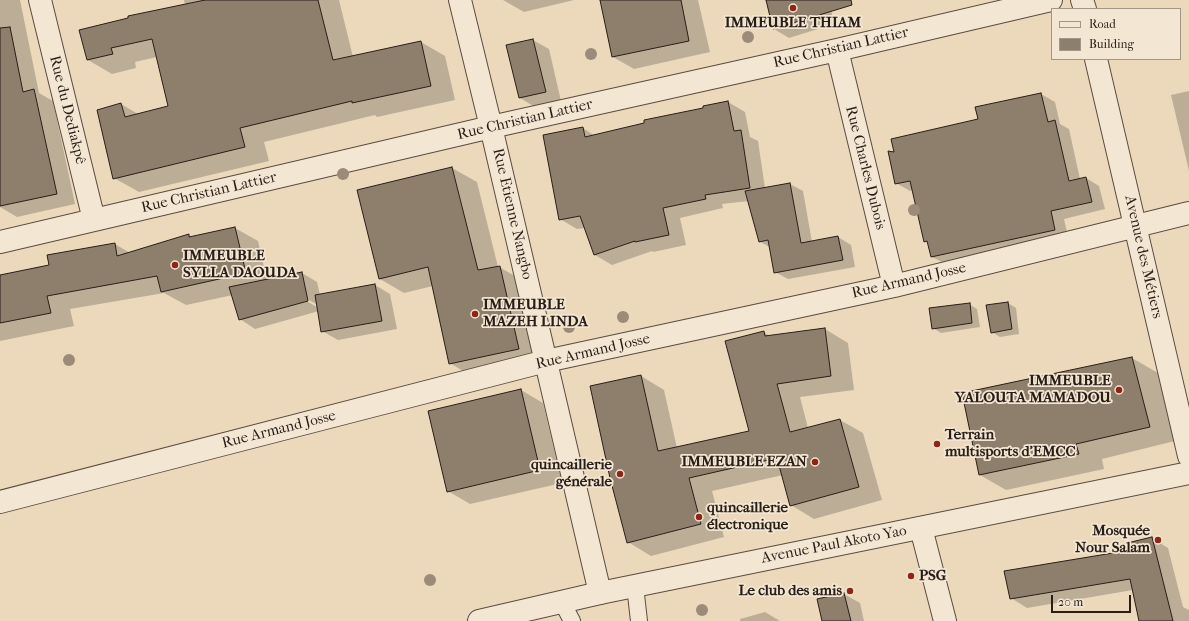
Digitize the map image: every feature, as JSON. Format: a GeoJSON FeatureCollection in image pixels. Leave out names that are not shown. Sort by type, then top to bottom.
{"type":"FeatureCollection","features":[{"type":"Feature","properties":{"kind":"street","name":"Rue du Dediakpê"},"geometry":{"type":"LineString","coordinates":[[40,0],[94,220]]}},
{"type":"Feature","properties":{"kind":"street","name":"Rue Etienne Nangbo"},"geometry":{"type":"LineString","coordinates":[[460,0],[600,593]]}},
{"type":"Feature","properties":{"kind":"street","name":"Rue Christian Lattier"},"geometry":{"type":"LineString","coordinates":[[0,242],[491,127],[837,50],[1051,0]]}},
{"type":"Feature","properties":{"kind":"street","name":"Rue Charles Dubois"},"geometry":{"type":"LineString","coordinates":[[837,50],[894,286]]}},
{"type":"Feature","properties":{"kind":"street","name":"Avenue des Métiers"},"geometry":{"type":"LineString","coordinates":[[1096,60],[1189,456]]}},
{"type":"Feature","properties":{"kind":"street","name":"Rue Armand Josse"},"geometry":{"type":"LineString","coordinates":[[0,502],[546,361],[894,286],[1189,213]]}},
{"type":"Feature","properties":{"kind":"street","name":"Avenue Paul Akoto Yao"},"geometry":{"type":"LineString","coordinates":[[479,621],[600,593],[1189,472]]}},
{"type":"Feature","properties":{"kind":"street"},"geometry":{"type":"LineString","coordinates":[[921,528],[945,621]]}},
{"type":"Feature","properties":{"kind":"lane"},"geometry":{"type":"LineString","coordinates":[[635,586],[639,621]]}},
{"type":"Feature","properties":{"kind":"lane"},"geometry":{"type":"LineString","coordinates":[[562,602],[572,621]]}},
{"type":"Feature","properties":{"kind":"building"},"geometry":{"type":"Polygon","coordinates":[[[205,0],[318,0],[333,60],[421,41],[431,86],[352,103],[352,101],[240,128],[245,147],[113,179],[97,110],[121,103],[125,117],[168,106],[152,39],[111,48],[113,54],[87,60],[79,30],[128,18],[128,16],[205,0]]]}},
{"type":"Feature","properties":{"kind":"building"},"geometry":{"type":"Polygon","coordinates":[[[600,0],[681,0],[689,41],[612,57],[600,0]]]}},
{"type":"Feature","properties":{"kind":"building","name":"IMMEUBLE THIAM"},"geometry":{"type":"Polygon","coordinates":[[[766,0],[851,0],[852,5],[773,29],[766,0]]]}},
{"type":"Feature","properties":{"kind":"building"},"geometry":{"type":"Polygon","coordinates":[[[10,27],[23,92],[34,89],[57,194],[0,206],[0,28],[10,27]]]}},
{"type":"Feature","properties":{"kind":"building"},"geometry":{"type":"Polygon","coordinates":[[[533,39],[546,92],[519,98],[506,45],[533,39]]]}},
{"type":"Feature","properties":{"kind":"building"},"geometry":{"type":"Polygon","coordinates":[[[1041,93],[1048,122],[1055,120],[1069,181],[1086,177],[1092,202],[1051,211],[1055,230],[931,257],[927,241],[924,242],[910,181],[895,184],[888,151],[894,152],[891,139],[978,119],[975,107],[1041,93]]]}},
{"type":"Feature","properties":{"kind":"building"},"geometry":{"type":"Polygon","coordinates":[[[728,101],[734,131],[741,130],[750,188],[705,195],[706,199],[663,208],[669,235],[635,241],[594,255],[580,216],[559,220],[543,135],[583,127],[585,137],[644,123],[644,120],[703,108],[703,106],[728,101]]]}},
{"type":"Feature","properties":{"kind":"building"},"geometry":{"type":"Polygon","coordinates":[[[452,167],[478,270],[500,266],[519,349],[449,364],[428,267],[379,279],[357,190],[452,167]]]}},
{"type":"Feature","properties":{"kind":"building"},"geometry":{"type":"Polygon","coordinates":[[[790,183],[801,243],[838,236],[843,260],[774,273],[768,240],[759,242],[745,191],[790,183]]]}},
{"type":"Feature","properties":{"kind":"building"},"geometry":{"type":"Polygon","coordinates":[[[235,227],[246,273],[161,292],[157,276],[47,296],[51,313],[0,323],[0,275],[49,265],[47,255],[115,243],[117,256],[189,234],[189,237],[235,227]]]}},
{"type":"Feature","properties":{"kind":"building"},"geometry":{"type":"Polygon","coordinates":[[[302,272],[308,301],[239,320],[229,287],[302,272]]]}},
{"type":"Feature","properties":{"kind":"building"},"geometry":{"type":"Polygon","coordinates":[[[375,284],[382,321],[321,332],[315,295],[375,284]]]}},
{"type":"Feature","properties":{"kind":"building"},"geometry":{"type":"Polygon","coordinates":[[[1008,302],[1012,329],[991,333],[986,305],[1008,302]]]}},
{"type":"Feature","properties":{"kind":"building"},"geometry":{"type":"Polygon","coordinates":[[[970,303],[972,323],[932,329],[929,308],[970,303]]]}},
{"type":"Feature","properties":{"kind":"building"},"geometry":{"type":"Polygon","coordinates":[[[825,328],[831,376],[777,384],[790,432],[840,419],[859,487],[790,506],[777,458],[689,478],[701,524],[627,543],[610,478],[590,386],[641,375],[658,451],[749,431],[725,341],[764,331],[765,336],[825,328]]]}},
{"type":"Feature","properties":{"kind":"building"},"geometry":{"type":"Polygon","coordinates":[[[1132,357],[1150,427],[1076,444],[1079,454],[979,475],[962,393],[1132,357]]]}},
{"type":"Feature","properties":{"kind":"building"},"geometry":{"type":"Polygon","coordinates":[[[521,389],[540,470],[447,492],[428,411],[521,389]]]}},
{"type":"Feature","properties":{"kind":"building"},"geometry":{"type":"Polygon","coordinates":[[[1152,537],[1173,621],[1139,621],[1130,579],[1010,599],[1004,571],[1125,551],[1123,544],[1152,537]]]}},
{"type":"Feature","properties":{"kind":"building"},"geometry":{"type":"Polygon","coordinates":[[[844,593],[851,621],[822,621],[817,599],[844,593]]]}},
{"type":"Feature","properties":{"kind":"place","name":"IMMEUBLE THIAM"},"geometry":{"type":"Point","coordinates":[793,8]}},
{"type":"Feature","properties":{"kind":"place","name":"IMMEUBLE SYLLA DAOUDA"},"geometry":{"type":"Point","coordinates":[175,265]}},
{"type":"Feature","properties":{"kind":"place","name":"IMMEUBLE MAZEH LINDA"},"geometry":{"type":"Point","coordinates":[475,314]}},
{"type":"Feature","properties":{"kind":"place","name":"IMMEUBLE YALOUTA MAMADOU"},"geometry":{"type":"Point","coordinates":[1119,390]}},
{"type":"Feature","properties":{"kind":"place","name":"Terrain multisports d'EMCC"},"geometry":{"type":"Point","coordinates":[937,444]}},
{"type":"Feature","properties":{"kind":"place","name":"IMMEUBLE EZAN"},"geometry":{"type":"Point","coordinates":[815,462]}},
{"type":"Feature","properties":{"kind":"place","name":"quincaillerie générale"},"geometry":{"type":"Point","coordinates":[620,474]}},
{"type":"Feature","properties":{"kind":"place","name":"quincaillerie électronique"},"geometry":{"type":"Point","coordinates":[699,517]}},
{"type":"Feature","properties":{"kind":"place","name":"Mosquée Nour Salam"},"geometry":{"type":"Point","coordinates":[1158,540]}},
{"type":"Feature","properties":{"kind":"place","name":"PSG"},"geometry":{"type":"Point","coordinates":[911,576]}},
{"type":"Feature","properties":{"kind":"place","name":"Le club des amis"},"geometry":{"type":"Point","coordinates":[850,591]}}]}
